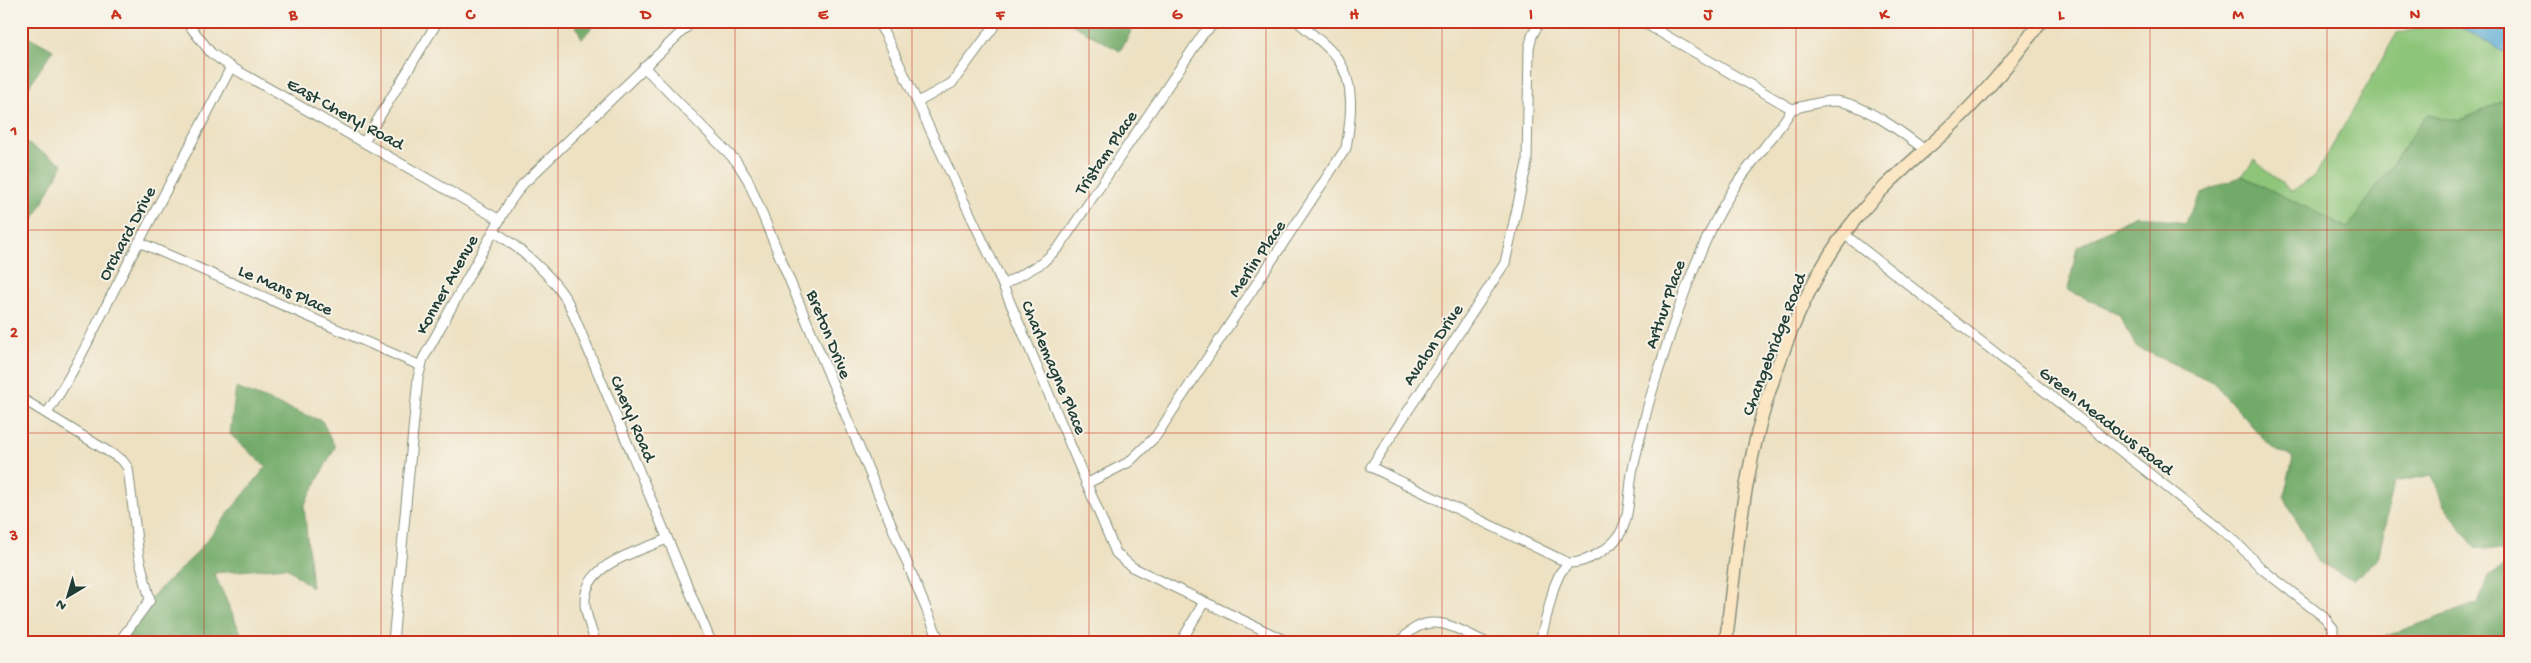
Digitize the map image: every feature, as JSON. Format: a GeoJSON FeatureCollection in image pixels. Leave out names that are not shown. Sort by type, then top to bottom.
{"type":"FeatureCollection","features":[{"type":"Feature","properties":{"kind":"main road","name":"Changebridge Road"},"geometry":{"type":"LineString","coordinates":[[1726,642],[1746,486],[1767,404],[1811,286],[1844,234],[1867,206],[1995,78],[2041,21]]}},
{"type":"Feature","properties":{"kind":"street","name":"East Cheryl Road"},"geometry":{"type":"LineString","coordinates":[[186,21],[211,53],[232,67],[500,220]]}},
{"type":"Feature","properties":{"kind":"street"},"geometry":{"type":"LineString","coordinates":[[364,142],[438,21]]}},
{"type":"Feature","properties":{"kind":"street","name":"Konner Avenue"},"geometry":{"type":"LineString","coordinates":[[393,642],[421,366],[500,220],[522,185],[693,21]]}},
{"type":"Feature","properties":{"kind":"street","name":"Charlemagne Place"},"geometry":{"type":"LineString","coordinates":[[877,21],[918,102],[1003,284],[1116,554],[1132,567],[1288,642]]}},
{"type":"Feature","properties":{"kind":"street"},"geometry":{"type":"LineString","coordinates":[[918,102],[952,83],[998,21]]}},
{"type":"Feature","properties":{"kind":"street","name":"Tristam Place"},"geometry":{"type":"LineString","coordinates":[[1003,284],[1042,263],[1059,247],[1203,34],[1217,21]]}},
{"type":"Feature","properties":{"kind":"street","name":"Merlin Place"},"geometry":{"type":"LineString","coordinates":[[1086,484],[1130,462],[1156,436],[1346,148],[1351,110],[1347,76],[1333,53],[1297,21]]}},
{"type":"Feature","properties":{"kind":"street","name":"Avalon Drive"},"geometry":{"type":"LineString","coordinates":[[1540,21],[1532,36],[1529,49],[1528,163],[1505,263],[1371,467],[1568,563]]}},
{"type":"Feature","properties":{"kind":"street"},"geometry":{"type":"LineString","coordinates":[[1641,21],[1792,109],[1833,101],[1852,105],[1901,132],[1925,150]]}},
{"type":"Feature","properties":{"kind":"street","name":"Orchard Drive"},"geometry":{"type":"LineString","coordinates":[[46,413],[63,390],[91,338],[139,242],[232,67]]}},
{"type":"Feature","properties":{"kind":"street","name":"Breton Drive"},"geometry":{"type":"LineString","coordinates":[[644,68],[736,161],[748,180],[940,642]]}},
{"type":"Feature","properties":{"kind":"street","name":"Arthur Place"},"geometry":{"type":"LineString","coordinates":[[1568,563],[1578,561],[1604,550],[1612,544],[1622,530],[1646,414],[1660,364],[1700,251],[1734,188],[1781,127],[1792,109]]}},
{"type":"Feature","properties":{"kind":"street","name":"Cheryl Road"},"geometry":{"type":"LineString","coordinates":[[494,231],[525,254],[558,287],[569,304],[710,642]]}},
{"type":"Feature","properties":{"kind":"street","name":"Green Meadows Road"},"geometry":{"type":"LineString","coordinates":[[1844,234],[2233,540],[2262,569],[2325,618],[2333,628],[2332,642]]}},
{"type":"Feature","properties":{"kind":"street","name":"Le Mans Place"},"geometry":{"type":"LineString","coordinates":[[139,242],[421,366]]}},
{"type":"Feature","properties":{"kind":"street"},"geometry":{"type":"LineString","coordinates":[[21,398],[122,460],[128,468],[138,557],[150,600],[119,642]]}},
{"type":"Feature","properties":{"kind":"street"},"geometry":{"type":"LineString","coordinates":[[596,642],[585,604],[590,583],[608,564],[667,539]]}},
{"type":"Feature","properties":{"kind":"street"},"geometry":{"type":"LineString","coordinates":[[1540,642],[1554,587],[1560,573],[1568,563]]}},
{"type":"Feature","properties":{"kind":"street"},"geometry":{"type":"LineString","coordinates":[[1180,642],[1204,602]]}},
{"type":"Feature","properties":{"kind":"street"},"geometry":{"type":"LineString","coordinates":[[1400,642],[1420,625],[1434,622],[1447,624],[1485,642]]}},
{"type":"Feature","properties":{"kind":"green space"},"geometry":{"type":"Polygon","coordinates":[[[574,21],[597,21],[582,39],[574,21]]]}},
{"type":"Feature","properties":{"kind":"green space"},"geometry":{"type":"Polygon","coordinates":[[[1066,21],[1137,21],[1120,51],[1066,21]]]}},
{"type":"Feature","properties":{"kind":"green space"},"geometry":{"type":"Polygon","coordinates":[[[2452,21],[2504,51],[2510,49],[2510,98],[2459,121],[2427,115],[2348,228],[2242,176],[2254,160],[2292,192],[2315,176],[2397,33],[2452,21]]]}},
{"type":"Feature","properties":{"kind":"green space"},"geometry":{"type":"Polygon","coordinates":[[[21,32],[53,50],[21,98],[21,32]]]}},
{"type":"Feature","properties":{"kind":"green space"},"geometry":{"type":"Polygon","coordinates":[[[2510,98],[2510,551],[2475,548],[2443,503],[2432,475],[2394,482],[2378,559],[2353,580],[2317,561],[2284,496],[2293,458],[2270,446],[2213,382],[2136,347],[2119,314],[2068,290],[2077,247],[2136,215],[2184,223],[2202,193],[2242,176],[2348,228],[2427,114],[2459,121],[2510,98]]]}},
{"type":"Feature","properties":{"kind":"green space"},"geometry":{"type":"Polygon","coordinates":[[[21,140],[63,164],[21,243],[21,140]]]}},
{"type":"Feature","properties":{"kind":"green space"},"geometry":{"type":"Polygon","coordinates":[[[236,388],[322,421],[335,447],[304,506],[312,588],[286,567],[214,573],[245,642],[120,642],[146,602],[194,556],[266,467],[230,434],[236,388]]]}},
{"type":"Feature","properties":{"kind":"green space"},"geometry":{"type":"Polygon","coordinates":[[[2510,562],[2510,642],[2375,642],[2375,640],[2478,603],[2488,576],[2510,562]]]}},
{"type":"Feature","properties":{"kind":"water"},"geometry":{"type":"Polygon","coordinates":[[[2452,21],[2510,21],[2510,49],[2504,52],[2452,21]]]}}]}
